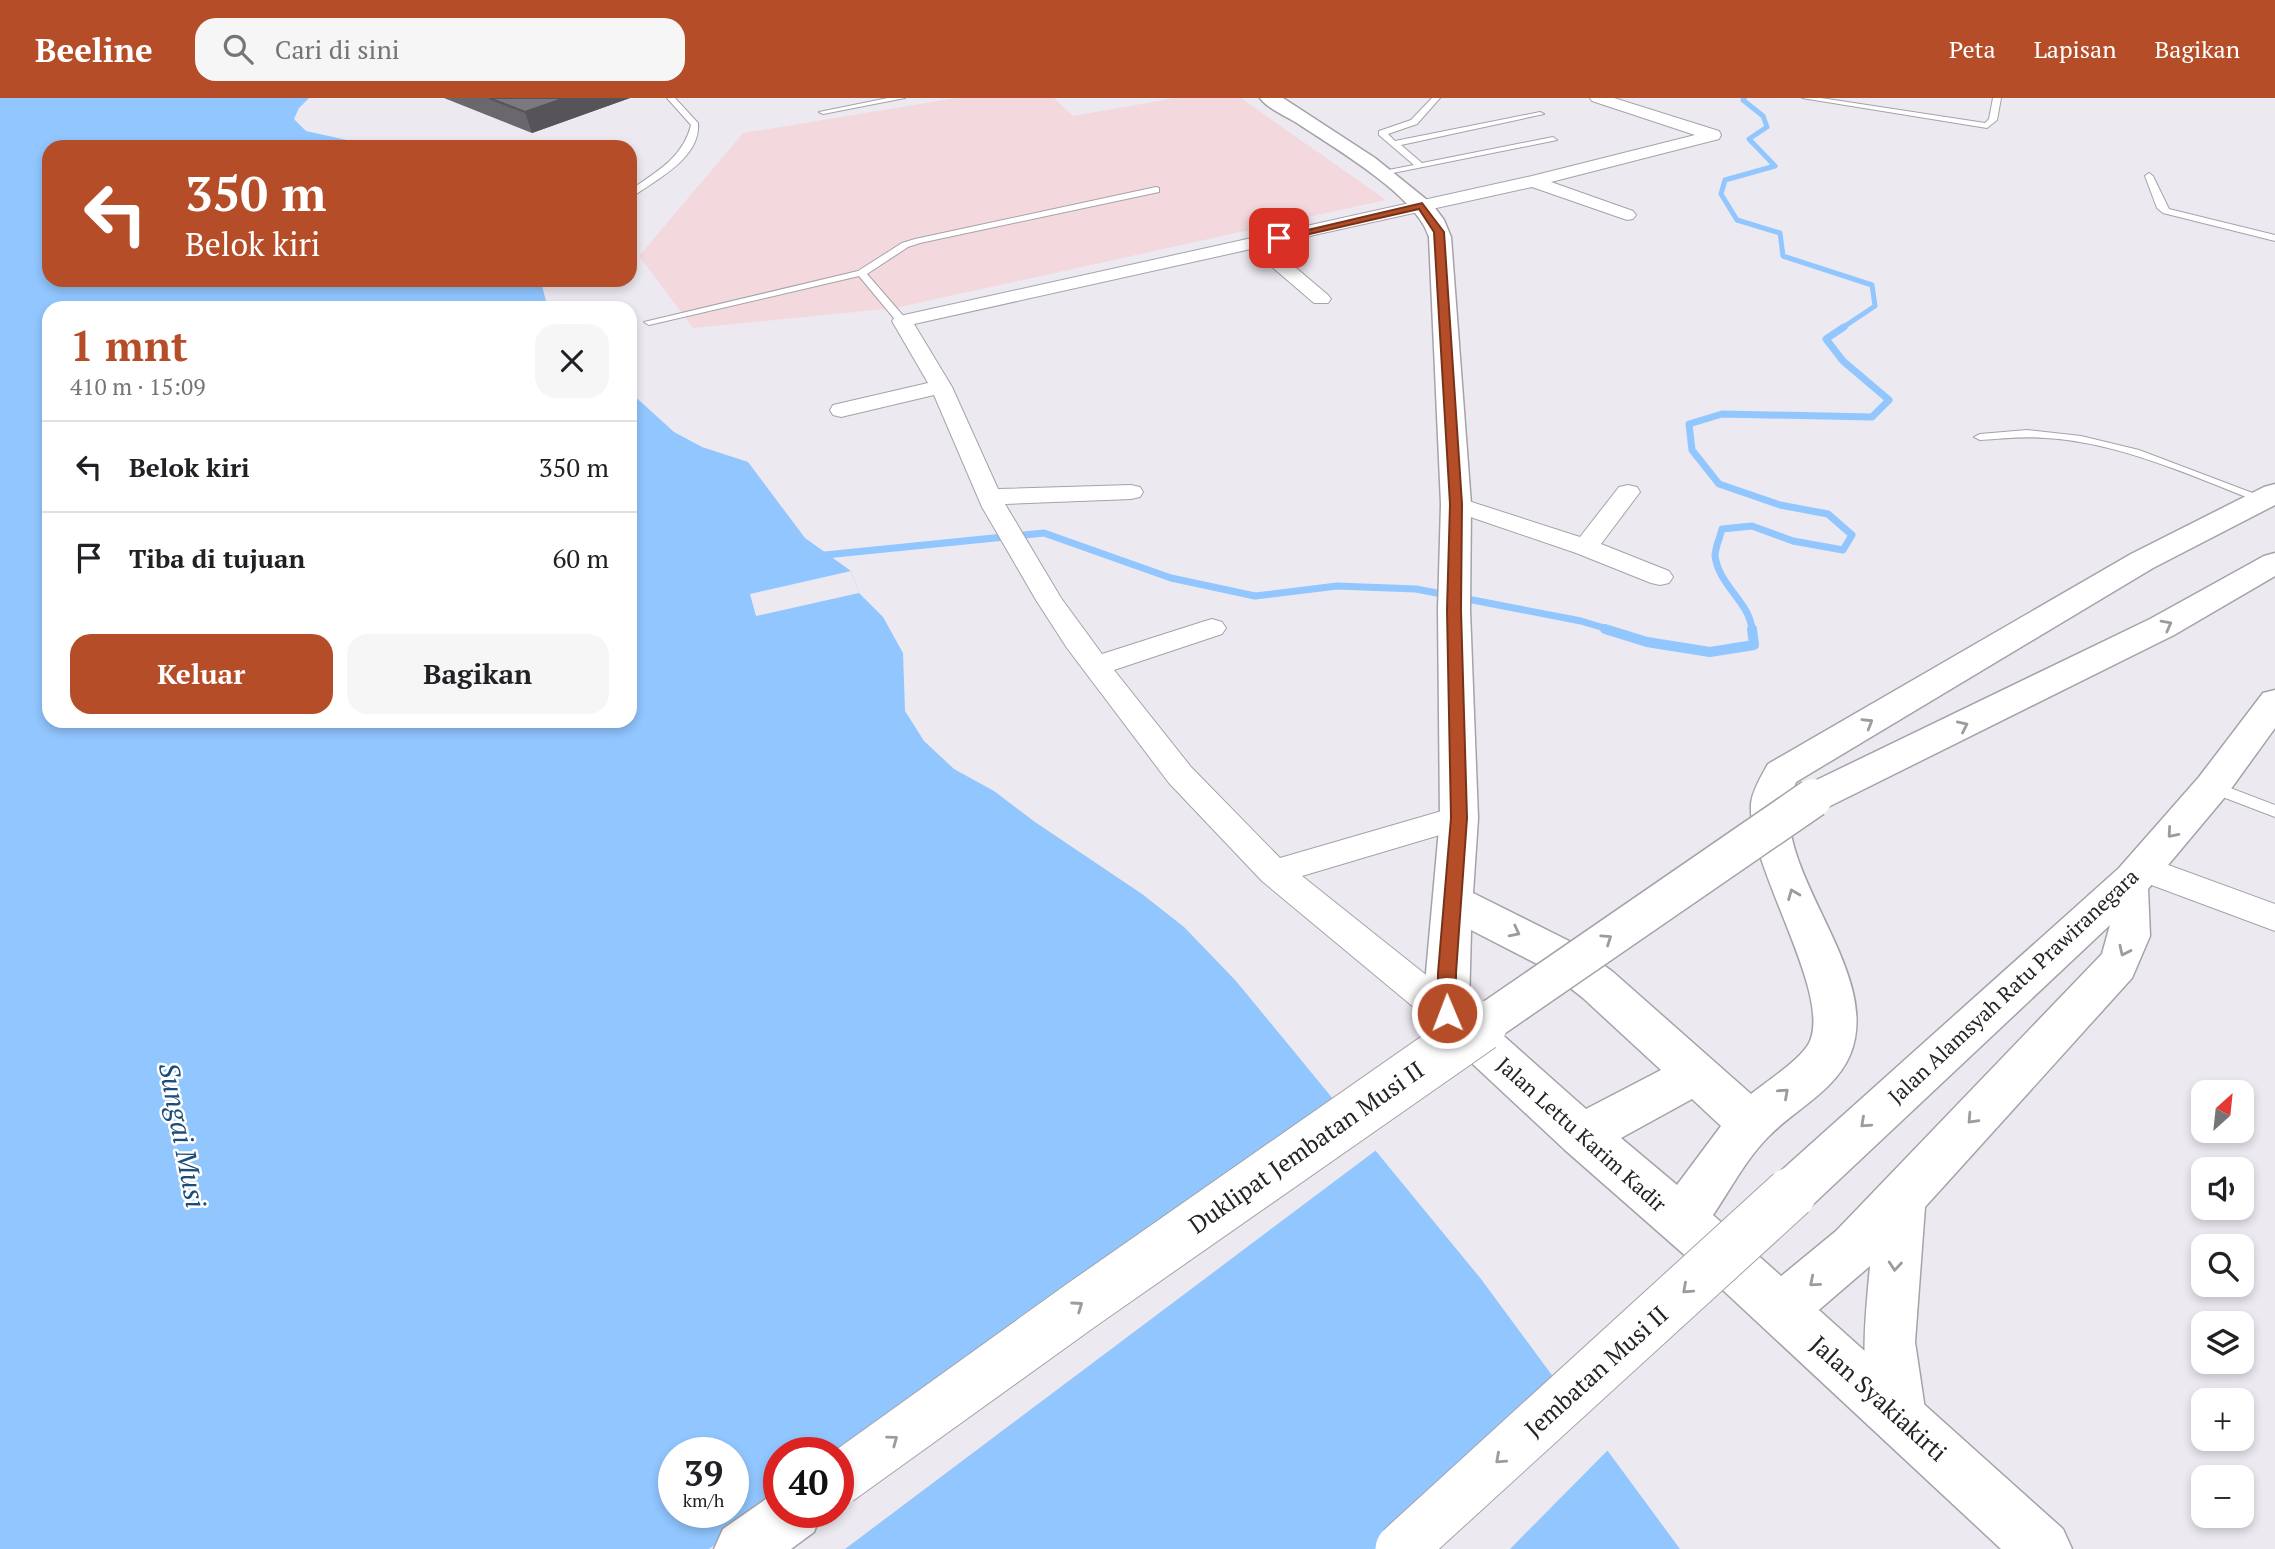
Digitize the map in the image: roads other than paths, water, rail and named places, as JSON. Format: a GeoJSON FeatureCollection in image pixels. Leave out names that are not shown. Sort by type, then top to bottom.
{"type":"FeatureCollection","features":[{"type":"Feature","properties":{"kind":"main road"},"geometry":{"type":"LineString","coordinates":[[1270,98],[1422,205],[1438,227],[1440,237],[1456,504],[1454,594],[1459,818],[1447,973],[1447,1013]]}},
{"type":"Feature","properties":{"kind":"main road"},"geometry":{"type":"LineString","coordinates":[[1697,1234],[1750,1123],[1828,1054],[1835,1034],[1835,1015],[1828,980],[1776,852],[1769,799],[1777,779],[1800,762],[2142,561],[2270,497]]}},
{"type":"Feature","properties":{"kind":"main road","name":"Duklipat Jembatan Musi II"},"geometry":{"type":"LineString","coordinates":[[854,1468],[1112,1283],[1813,798],[2162,627],[2275,563]]}},
{"type":"Feature","properties":{"kind":"main road","name":"Jalan Alamsyah Ratu Prawiranegara"},"geometry":{"type":"LineString","coordinates":[[1791,1194],[2134,876],[2212,788],[2275,702]]}},
{"type":"Feature","properties":{"kind":"main road"},"geometry":{"type":"LineString","coordinates":[[1781,1309],[1854,1248],[2117,965],[2130,937],[2134,876]]}},
{"type":"Feature","properties":{"kind":"main road"},"geometry":{"type":"LineString","coordinates":[[1454,902],[1560,956],[1598,985],[1750,1123]]}},
{"type":"Feature","properties":{"kind":"main road","name":"Jalan Lettu Karim Kadir"},"geometry":{"type":"LineString","coordinates":[[1447,1013],[1697,1234]]}},
{"type":"Feature","properties":{"kind":"main road"},"geometry":{"type":"LineString","coordinates":[[1582,1135],[1695,1075]]}},
{"type":"Feature","properties":{"kind":"main road","name":"Jembatan Musi II"},"geometry":{"type":"LineString","coordinates":[[1401,1549],[1791,1194]]}},
{"type":"Feature","properties":{"kind":"main road"},"geometry":{"type":"LineString","coordinates":[[1899,1416],[1889,1342],[1901,1198]]}},
{"type":"Feature","properties":{"kind":"main road","name":"Jalan Syakiakirti"},"geometry":{"type":"LineString","coordinates":[[1697,1234],[2043,1549]]}},
{"type":"Feature","properties":{"kind":"main road"},"geometry":{"type":"LineString","coordinates":[[743,1549],[772,1528]]}},
{"type":"Feature","properties":{"kind":"street"},"geometry":{"type":"LineString","coordinates":[[1447,1013],[1274,872],[1180,775],[1049,600],[990,497],[940,387],[902,321],[1533,181],[1713,135],[1598,98]]}},
{"type":"Feature","properties":{"kind":"street"},"geometry":{"type":"LineString","coordinates":[[1533,181],[1628,215]]}},
{"type":"Feature","properties":{"kind":"street"},"geometry":{"type":"LineString","coordinates":[[1255,243],[1321,299]]}},
{"type":"Feature","properties":{"kind":"street"},"geometry":{"type":"LineString","coordinates":[[841,410],[940,387]]}},
{"type":"Feature","properties":{"kind":"street"},"geometry":{"type":"LineString","coordinates":[[990,497],[1131,492]]}},
{"type":"Feature","properties":{"kind":"street"},"geometry":{"type":"LineString","coordinates":[[1585,547],[1628,492]]}},
{"type":"Feature","properties":{"kind":"street"},"geometry":{"type":"LineString","coordinates":[[1456,504],[1585,547],[1660,576]]}},
{"type":"Feature","properties":{"kind":"street"},"geometry":{"type":"LineString","coordinates":[[1096,666],[1212,628]]}},
{"type":"Feature","properties":{"kind":"street"},"geometry":{"type":"LineString","coordinates":[[1274,872],[1459,818]]}},
{"type":"Feature","properties":{"kind":"street"},"geometry":{"type":"LineString","coordinates":[[2134,876],[2275,918]]}},
{"type":"Feature","properties":{"kind":"lane"},"geometry":{"type":"LineString","coordinates":[[637,189],[681,157],[692,143],[695,125],[671,98]]}},
{"type":"Feature","properties":{"kind":"lane"},"geometry":{"type":"LineString","coordinates":[[823,112],[901,98]]}},
{"type":"Feature","properties":{"kind":"lane"},"geometry":{"type":"LineString","coordinates":[[1419,165],[1382,132],[1414,122],[1436,98]]}},
{"type":"Feature","properties":{"kind":"lane"},"geometry":{"type":"LineString","coordinates":[[1806,98],[1987,126],[1993,120],[1997,98]]}},
{"type":"Feature","properties":{"kind":"lane"},"geometry":{"type":"LineString","coordinates":[[1394,145],[1540,114]]}},
{"type":"Feature","properties":{"kind":"lane"},"geometry":{"type":"LineString","coordinates":[[1381,174],[1553,140]]}},
{"type":"Feature","properties":{"kind":"lane"},"geometry":{"type":"LineString","coordinates":[[2149,176],[2162,208],[2166,211],[2275,238]]}},
{"type":"Feature","properties":{"kind":"lane"},"geometry":{"type":"LineString","coordinates":[[649,322],[861,273],[905,245],[918,241],[1156,190]]}},
{"type":"Feature","properties":{"kind":"lane"},"geometry":{"type":"LineString","coordinates":[[861,273],[902,321]]}},
{"type":"Feature","properties":{"kind":"lane"},"geometry":{"type":"LineString","coordinates":[[1980,437],[2035,434],[2083,440],[2270,497]]}},
{"type":"Feature","properties":{"kind":"lane"},"geometry":{"type":"LineString","coordinates":[[2212,788],[2275,811]]}},
{"type":"Feature","properties":{"kind":"water","name":"Sungai Musi"},"geometry":{"type":"Polygon","coordinates":[[[0,98],[309,98],[299,108],[294,119],[306,131],[346,140],[42,140],[42,287],[542,287],[546,301],[42,301],[42,728],[637,728],[637,398],[674,432],[702,447],[748,462],[805,538],[851,571],[859,593],[883,617],[903,653],[905,711],[924,741],[954,769],[994,791],[1142,894],[1184,927],[1236,981],[1481,1279],[1680,1549],[0,1549],[0,98]]]}},
{"type":"Feature","properties":{"kind":"waterway"},"geometry":{"type":"LineString","coordinates":[[1744,98],[1743,100],[1763,116],[1767,127],[1749,139],[1775,166],[1725,180],[1721,194],[1737,220],[1780,233],[1783,256],[1872,285],[1875,306],[1842,328]]}},
{"type":"Feature","properties":{"kind":"waterway"},"geometry":{"type":"LineString","coordinates":[[1752,630],[1746,611],[1718,567],[1715,553],[1722,529],[1752,526],[1793,541],[1843,550],[1852,535],[1828,514],[1780,505],[1719,484],[1692,450],[1689,424],[1722,414],[1872,417],[1889,400],[1843,361],[1826,339],[1844,327]]}},
{"type":"Feature","properties":{"kind":"waterway"},"geometry":{"type":"LineString","coordinates":[[815,556],[1044,533],[1171,578],[1255,596],[1337,586],[1416,589],[1581,621],[1611,630]]}},
{"type":"Feature","properties":{"kind":"waterway"},"geometry":{"type":"LineString","coordinates":[[1605,629],[1647,642],[1710,652],[1754,645],[1752,629]]}}]}
